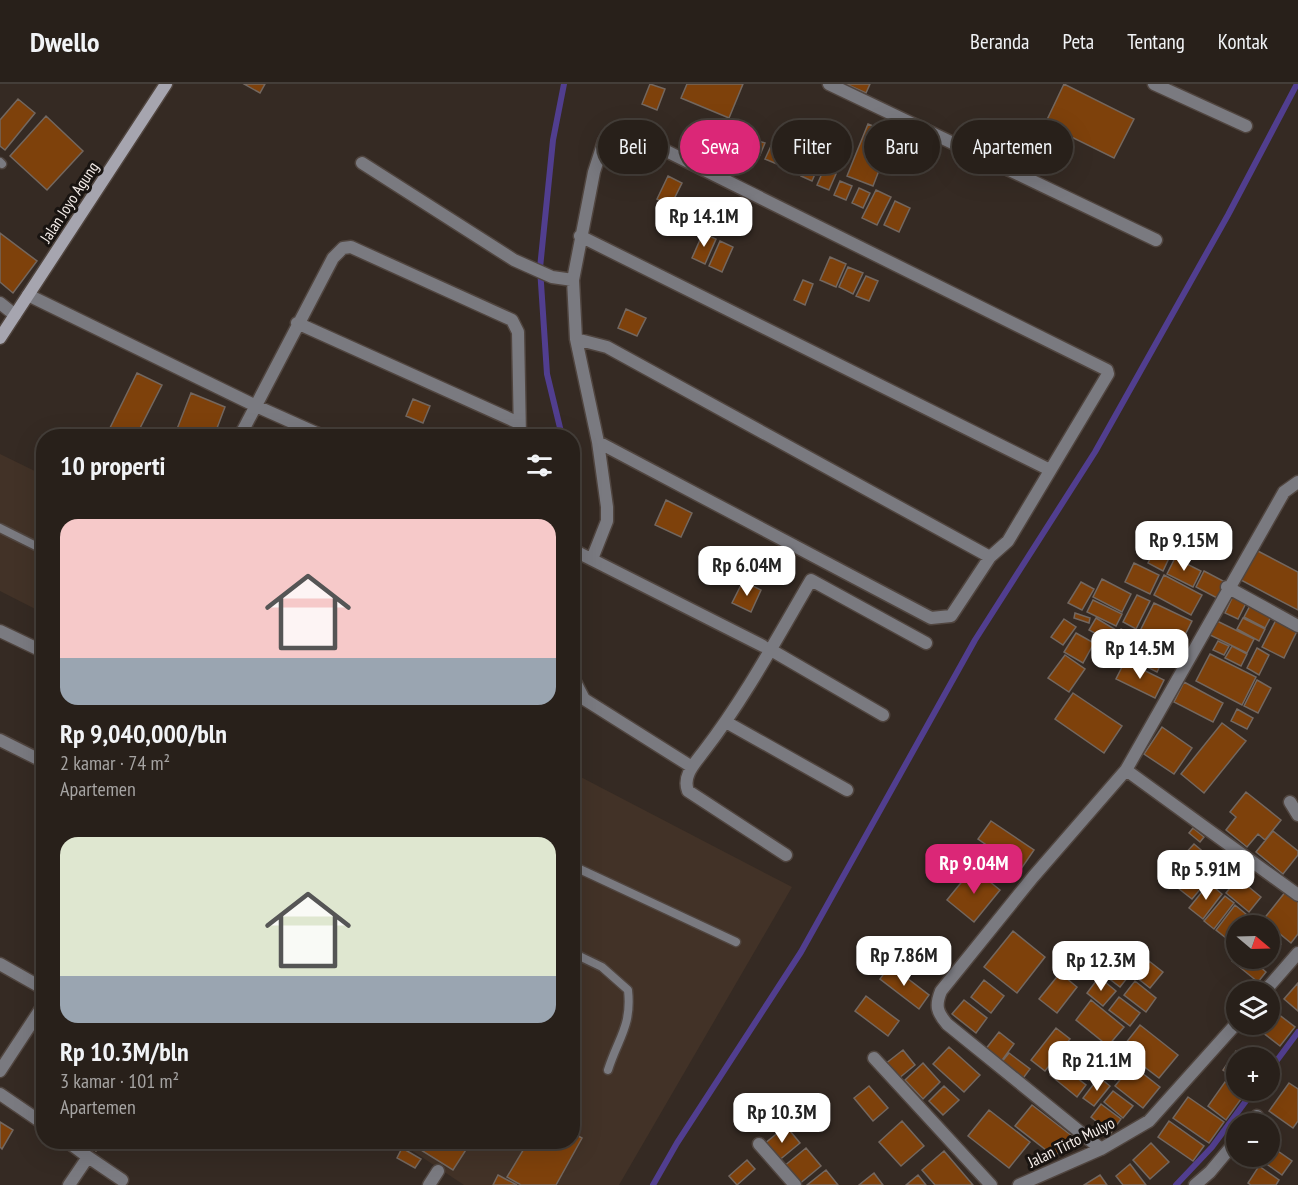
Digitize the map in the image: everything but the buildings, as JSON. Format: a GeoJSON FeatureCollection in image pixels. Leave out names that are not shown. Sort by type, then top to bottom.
{"type":"FeatureCollection","features":[{"type":"Feature","properties":{"kind":"main road","name":"Jalan Joyo Agung"},"geometry":{"type":"LineString","coordinates":[[0,338],[166,84]]}},
{"type":"Feature","properties":{"kind":"street"},"geometry":{"type":"LineString","coordinates":[[829,84],[1156,240]]}},
{"type":"Feature","properties":{"kind":"street"},"geometry":{"type":"LineString","coordinates":[[1154,84],[1246,126]]}},
{"type":"Feature","properties":{"kind":"street"},"geometry":{"type":"LineString","coordinates":[[592,560],[607,521],[598,442],[576,339],[573,280],[594,172],[604,141],[614,129],[626,131],[1081,356],[1107,370],[1108,374],[1008,541],[990,557],[951,616],[931,618],[598,442]]}},
{"type":"Feature","properties":{"kind":"street"},"geometry":{"type":"LineString","coordinates":[[362,163],[514,260],[552,277],[573,280]]}},
{"type":"Feature","properties":{"kind":"street"},"geometry":{"type":"LineString","coordinates":[[580,236],[1050,470]]}},
{"type":"Feature","properties":{"kind":"street"},"geometry":{"type":"LineString","coordinates":[[244,429],[297,323],[333,258],[343,248],[351,247],[512,320],[518,332],[519,429]]}},
{"type":"Feature","properties":{"kind":"street"},"geometry":{"type":"LineString","coordinates":[[28,295],[307,429]]}},
{"type":"Feature","properties":{"kind":"street"},"geometry":{"type":"LineString","coordinates":[[0,303],[15,315]]}},
{"type":"Feature","properties":{"kind":"street"},"geometry":{"type":"LineString","coordinates":[[297,323],[519,423]]}},
{"type":"Feature","properties":{"kind":"street"},"geometry":{"type":"LineString","coordinates":[[576,339],[607,347],[990,557]]}},
{"type":"Feature","properties":{"kind":"street"},"geometry":{"type":"LineString","coordinates":[[1101,1149],[947,1024],[938,1014],[936,1003],[941,991],[1033,877],[1126,770],[1227,587],[1284,492],[1298,482]]}},
{"type":"Feature","properties":{"kind":"street"},"geometry":{"type":"LineString","coordinates":[[580,553],[767,648],[883,716]]}},
{"type":"Feature","properties":{"kind":"street"},"geometry":{"type":"LineString","coordinates":[[786,855],[688,791],[686,785],[692,767],[726,722],[767,648],[811,580],[926,643]]}},
{"type":"Feature","properties":{"kind":"street"},"geometry":{"type":"LineString","coordinates":[[1227,587],[1298,626]]}},
{"type":"Feature","properties":{"kind":"street"},"geometry":{"type":"LineString","coordinates":[[0,631],[36,648]]}},
{"type":"Feature","properties":{"kind":"street"},"geometry":{"type":"LineString","coordinates":[[580,690],[585,699],[692,767]]}},
{"type":"Feature","properties":{"kind":"street"},"geometry":{"type":"LineString","coordinates":[[726,722],[847,790]]}},
{"type":"Feature","properties":{"kind":"street"},"geometry":{"type":"LineString","coordinates":[[0,740],[36,758]]}},
{"type":"Feature","properties":{"kind":"street"},"geometry":{"type":"LineString","coordinates":[[1126,770],[1298,895]]}},
{"type":"Feature","properties":{"kind":"street"},"geometry":{"type":"LineString","coordinates":[[1290,802],[1298,814]]}},
{"type":"Feature","properties":{"kind":"street"},"geometry":{"type":"LineString","coordinates":[[1275,981],[1296,959]]}},
{"type":"Feature","properties":{"kind":"street"},"geometry":{"type":"LineString","coordinates":[[0,964],[36,984]]}},
{"type":"Feature","properties":{"kind":"street"},"geometry":{"type":"LineString","coordinates":[[0,1071],[36,1016]]}},
{"type":"Feature","properties":{"kind":"street","name":"Jalan Tirto Mulyo"},"geometry":{"type":"LineString","coordinates":[[1019,1185],[1101,1149],[1149,1121],[1226,1035]]}},
{"type":"Feature","properties":{"kind":"street"},"geometry":{"type":"LineString","coordinates":[[874,1058],[991,1185]]}},
{"type":"Feature","properties":{"kind":"street"},"geometry":{"type":"LineString","coordinates":[[0,1094],[36,1119]]}},
{"type":"Feature","properties":{"kind":"street"},"geometry":{"type":"LineString","coordinates":[[759,1144],[795,1185]]}},
{"type":"Feature","properties":{"kind":"street"},"geometry":{"type":"LineString","coordinates":[[77,1149],[122,1180]]}},
{"type":"Feature","properties":{"kind":"street"},"geometry":{"type":"LineString","coordinates":[[1195,1185],[1226,1153]]}},
{"type":"Feature","properties":{"kind":"street"},"geometry":{"type":"LineString","coordinates":[[69,1185],[88,1157]]}},
{"type":"Feature","properties":{"kind":"street"},"geometry":{"type":"LineString","coordinates":[[429,1185],[438,1171]]}},
{"type":"Feature","properties":{"kind":"lane"},"geometry":{"type":"LineString","coordinates":[[0,528],[36,546]]}},
{"type":"Feature","properties":{"kind":"lane"},"geometry":{"type":"LineString","coordinates":[[580,869],[736,942]]}},
{"type":"Feature","properties":{"kind":"lane"},"geometry":{"type":"LineString","coordinates":[[580,956],[602,967],[628,990],[630,1009],[625,1030],[608,1070]]}},
{"type":"Feature","properties":{"kind":"shaded area"},"geometry":{"type":"Polygon","coordinates":[[[0,454],[36,472],[36,609],[0,591],[0,454]]]}},
{"type":"Feature","properties":{"kind":"shaded area"},"geometry":{"type":"Polygon","coordinates":[[[580,777],[792,887],[619,1185],[464,1185],[410,1149],[580,1149],[580,777]]]}},
{"type":"Feature","properties":{"kind":"waterway"},"geometry":{"type":"LineString","coordinates":[[560,429],[547,374],[540,268],[553,140],[564,84]]}},
{"type":"Feature","properties":{"kind":"waterway"},"geometry":{"type":"LineString","coordinates":[[653,1185],[677,1143],[801,952],[975,640],[1095,452],[1228,215],[1297,84]]}},
{"type":"Feature","properties":{"kind":"waterway"},"geometry":{"type":"LineString","coordinates":[[1280,1056],[1298,1032]]}},
{"type":"Feature","properties":{"kind":"waterway"},"geometry":{"type":"LineString","coordinates":[[1176,1185],[1212,1147],[1246,1101]]}}]}
